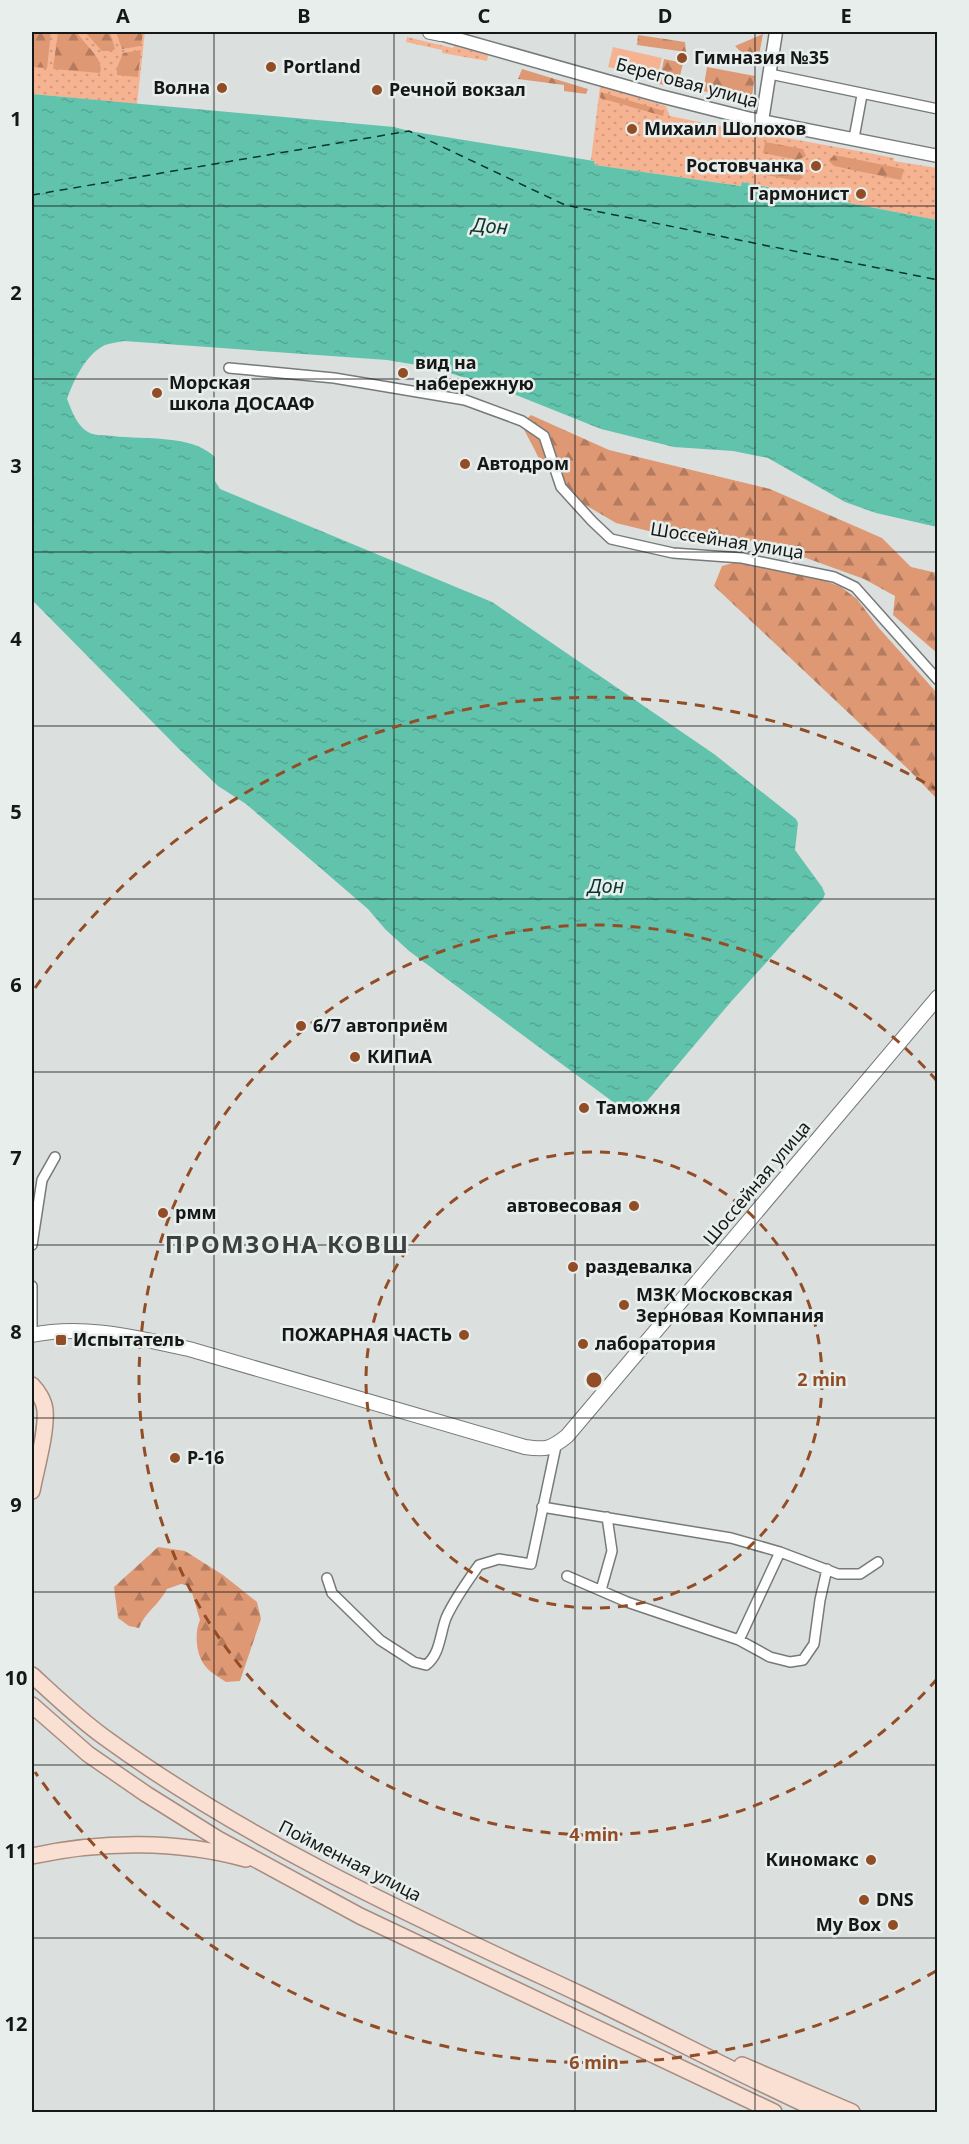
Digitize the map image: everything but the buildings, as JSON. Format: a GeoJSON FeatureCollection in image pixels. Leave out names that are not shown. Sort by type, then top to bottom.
{"type":"FeatureCollection","features":[{"type":"Feature","properties":{"kind":"main road","name":"Шоссейная улица"},"geometry":{"type":"LineString","coordinates":[[556,1446],[573,1430],[938,997]]}},
{"type":"Feature","properties":{"kind":"main road"},"geometry":{"type":"LineString","coordinates":[[32,1335],[59,1330],[93,1332],[189,1349],[525,1447],[543,1450],[556,1446]]}},
{"type":"Feature","properties":{"kind":"main road"},"geometry":{"type":"LineString","coordinates":[[32,1385],[45,1409],[44,1430],[32,1491]]}},
{"type":"Feature","properties":{"kind":"main road"},"geometry":{"type":"LineString","coordinates":[[32,1396],[37,1412],[32,1451]]}},
{"type":"Feature","properties":{"kind":"main road","name":"Пойменная улица"},"geometry":{"type":"LineString","coordinates":[[32,1675],[102,1736],[159,1775],[293,1855],[370,1895],[675,2040]]}},
{"type":"Feature","properties":{"kind":"main road"},"geometry":{"type":"LineString","coordinates":[[32,1705],[88,1754],[218,1839],[382,1926],[774,2112]]}},
{"type":"Feature","properties":{"kind":"main road"},"geometry":{"type":"LineString","coordinates":[[32,1856],[95,1847],[138,1845],[186,1847],[244,1858],[305,1885]]}},
{"type":"Feature","properties":{"kind":"main road"},"geometry":{"type":"LineString","coordinates":[[675,2040],[762,2085],[822,2112]]}},
{"type":"Feature","properties":{"kind":"main road"},"geometry":{"type":"LineString","coordinates":[[675,2040],[716,2053],[852,2112]]}},
{"type":"Feature","properties":{"kind":"street","name":"Береговая улица"},"geometry":{"type":"LineString","coordinates":[[437,32],[660,96],[762,121],[938,156]]}},
{"type":"Feature","properties":{"kind":"street"},"geometry":{"type":"LineString","coordinates":[[762,121],[776,32]]}},
{"type":"Feature","properties":{"kind":"street"},"geometry":{"type":"LineString","coordinates":[[770,75],[938,109]]}},
{"type":"Feature","properties":{"kind":"street"},"geometry":{"type":"LineString","coordinates":[[854,138],[862,94]]}},
{"type":"Feature","properties":{"kind":"street","name":"Шоссейная улица"},"geometry":{"type":"LineString","coordinates":[[229,368],[334,378],[465,400],[522,421],[544,436],[561,487],[611,539],[673,553],[742,558],[834,577],[855,587],[938,680]]}},
{"type":"Feature","properties":{"kind":"street"},"geometry":{"type":"LineString","coordinates":[[32,1245],[42,1180],[55,1157]]}},
{"type":"Feature","properties":{"kind":"street"},"geometry":{"type":"LineString","coordinates":[[32,1286],[32,1335]]}},
{"type":"Feature","properties":{"kind":"street"},"geometry":{"type":"LineString","coordinates":[[327,1578],[332,1593],[380,1640],[414,1662],[426,1665],[434,1660],[446,1619],[479,1566],[499,1560],[531,1564],[556,1446]]}},
{"type":"Feature","properties":{"kind":"street"},"geometry":{"type":"LineString","coordinates":[[542,1507],[731,1538],[846,1575],[860,1574],[878,1562]]}},
{"type":"Feature","properties":{"kind":"street"},"geometry":{"type":"LineString","coordinates":[[601,1590],[612,1551],[607,1517]]}},
{"type":"Feature","properties":{"kind":"street"},"geometry":{"type":"LineString","coordinates":[[739,1640],[780,1552]]}},
{"type":"Feature","properties":{"kind":"street"},"geometry":{"type":"LineString","coordinates":[[567,1576],[627,1602],[739,1640],[770,1657],[790,1662],[803,1660],[814,1644],[827,1569]]}},
{"type":"Feature","properties":{"kind":"shaded area"},"geometry":{"type":"Polygon","coordinates":[[[32,32],[145,32],[137,104],[32,94],[32,32]]]}},
{"type":"Feature","properties":{"kind":"shaded area"},"geometry":{"type":"Polygon","coordinates":[[[407,37],[488,55],[487,61],[442,53],[442,50],[406,42],[407,37]]]}},
{"type":"Feature","properties":{"kind":"shaded area"},"geometry":{"type":"Polygon","coordinates":[[[613,47],[662,58],[657,79],[608,67],[613,47]]]}},
{"type":"Feature","properties":{"kind":"shaded area"},"geometry":{"type":"Polygon","coordinates":[[[600,86],[666,106],[670,116],[937,168],[937,220],[743,182],[742,186],[595,165],[591,160],[600,86]]]}},
{"type":"Feature","properties":{"kind":"green space"},"geometry":{"type":"Polygon","coordinates":[[[32,32],[51,32],[47,68],[32,67],[32,32]]]}},
{"type":"Feature","properties":{"kind":"green space"},"geometry":{"type":"Polygon","coordinates":[[[58,32],[78,34],[100,63],[100,73],[53,69],[58,32]]]}},
{"type":"Feature","properties":{"kind":"green space"},"geometry":{"type":"Polygon","coordinates":[[[85,32],[110,32],[115,49],[102,51],[85,32]]]}},
{"type":"Feature","properties":{"kind":"green space"},"geometry":{"type":"Polygon","coordinates":[[[116,32],[143,32],[141,46],[122,49],[116,32]]]}},
{"type":"Feature","properties":{"kind":"green space"},"geometry":{"type":"Polygon","coordinates":[[[763,34],[757,66],[735,46],[763,34]]]}},
{"type":"Feature","properties":{"kind":"green space"},"geometry":{"type":"Polygon","coordinates":[[[638,35],[685,42],[686,52],[637,45],[638,35]]]}},
{"type":"Feature","properties":{"kind":"green space"},"geometry":{"type":"Polygon","coordinates":[[[141,50],[138,77],[117,75],[117,68],[123,53],[141,50]]]}},
{"type":"Feature","properties":{"kind":"green space"},"geometry":{"type":"Polygon","coordinates":[[[664,59],[683,63],[678,85],[659,84],[664,59]]]}},
{"type":"Feature","properties":{"kind":"green space"},"geometry":{"type":"Polygon","coordinates":[[[707,67],[755,76],[751,102],[703,91],[707,67]]]}},
{"type":"Feature","properties":{"kind":"green space"},"geometry":{"type":"Polygon","coordinates":[[[522,69],[588,89],[586,94],[564,91],[564,85],[518,79],[522,69]]]}},
{"type":"Feature","properties":{"kind":"green space"},"geometry":{"type":"Polygon","coordinates":[[[601,92],[664,111],[663,116],[600,98],[601,92]]]}},
{"type":"Feature","properties":{"kind":"green space"},"geometry":{"type":"Polygon","coordinates":[[[765,142],[803,149],[806,156],[798,160],[763,153],[765,142]]]}},
{"type":"Feature","properties":{"kind":"green space"},"geometry":{"type":"Polygon","coordinates":[[[834,155],[904,169],[901,180],[834,166],[829,161],[834,155]]]}},
{"type":"Feature","properties":{"kind":"green space"},"geometry":{"type":"Polygon","coordinates":[[[763,165],[798,172],[803,177],[798,181],[766,175],[761,171],[763,165]]]}},
{"type":"Feature","properties":{"kind":"green space"},"geometry":{"type":"Polygon","coordinates":[[[531,415],[609,450],[770,489],[882,538],[911,567],[937,573],[937,653],[893,615],[895,596],[864,579],[762,542],[665,535],[616,523],[570,496],[540,460],[521,424],[531,415]]]}},
{"type":"Feature","properties":{"kind":"green space"},"geometry":{"type":"Polygon","coordinates":[[[740,561],[813,576],[841,587],[857,599],[878,627],[937,693],[937,799],[714,586],[722,566],[740,561]]]}},
{"type":"Feature","properties":{"kind":"green space"},"geometry":{"type":"Polygon","coordinates":[[[158,1547],[185,1551],[223,1575],[257,1602],[261,1619],[240,1681],[226,1682],[210,1671],[200,1657],[197,1631],[200,1620],[190,1586],[181,1584],[167,1589],[139,1628],[129,1626],[118,1618],[114,1587],[158,1547]]]}},
{"type":"Feature","properties":{"kind":"water","name":"Дон"},"geometry":{"type":"Polygon","coordinates":[[[32,94],[394,127],[594,161],[595,165],[741,186],[742,182],[937,220],[937,527],[876,513],[845,502],[768,458],[733,451],[674,447],[601,429],[516,395],[435,368],[387,360],[124,341],[105,345],[86,361],[67,399],[78,423],[90,433],[181,441],[205,450],[215,457],[215,481],[220,489],[492,602],[714,754],[796,819],[798,823],[795,850],[822,887],[825,894],[823,899],[634,1115],[628,1113],[409,951],[385,929],[368,909],[246,804],[218,786],[32,600],[32,94]]]}},
{"type":"Feature","properties":{"kind":"ferry route"},"geometry":{"type":"LineString","coordinates":[[32,195],[409,131],[565,205],[938,280]]}},
{"type":"Feature","properties":{"kind":"place","name":"Гимназия №35"},"geometry":{"type":"Point","coordinates":[682,58]}},
{"type":"Feature","properties":{"kind":"place","name":"Portland"},"geometry":{"type":"Point","coordinates":[271,67]}},
{"type":"Feature","properties":{"kind":"place","name":"Волна"},"geometry":{"type":"Point","coordinates":[222,88]}},
{"type":"Feature","properties":{"kind":"place","name":"Речной вокзал"},"geometry":{"type":"Point","coordinates":[377,90]}},
{"type":"Feature","properties":{"kind":"place","name":"Михаил Шолохов"},"geometry":{"type":"Point","coordinates":[632,129]}},
{"type":"Feature","properties":{"kind":"place","name":"Ростовчанка"},"geometry":{"type":"Point","coordinates":[816,166]}},
{"type":"Feature","properties":{"kind":"place","name":"Гармонист"},"geometry":{"type":"Point","coordinates":[861,194]}},
{"type":"Feature","properties":{"kind":"place","name":"вид на набережную"},"geometry":{"type":"Point","coordinates":[403,373]}},
{"type":"Feature","properties":{"kind":"place","name":"Морская школа ДОСААФ"},"geometry":{"type":"Point","coordinates":[157,393]}},
{"type":"Feature","properties":{"kind":"place","name":"Автодром"},"geometry":{"type":"Point","coordinates":[465,464]}},
{"type":"Feature","properties":{"kind":"place","name":"6/7 автоприём"},"geometry":{"type":"Point","coordinates":[301,1026]}},
{"type":"Feature","properties":{"kind":"place","name":"КИПиА"},"geometry":{"type":"Point","coordinates":[355,1057]}},
{"type":"Feature","properties":{"kind":"place","name":"Таможня"},"geometry":{"type":"Point","coordinates":[584,1108]}},
{"type":"Feature","properties":{"kind":"place","name":"автовесовая"},"geometry":{"type":"Point","coordinates":[634,1206]}},
{"type":"Feature","properties":{"kind":"place","name":"рмм"},"geometry":{"type":"Point","coordinates":[163,1213]}},
{"type":"Feature","properties":{"kind":"place","name":"раздевалка"},"geometry":{"type":"Point","coordinates":[573,1267]}},
{"type":"Feature","properties":{"kind":"place","name":"МЗК Московская Зерновая Компания"},"geometry":{"type":"Point","coordinates":[624,1305]}},
{"type":"Feature","properties":{"kind":"place","name":"ПОЖАРНАЯ ЧАСТЬ"},"geometry":{"type":"Point","coordinates":[464,1335]}},
{"type":"Feature","properties":{"kind":"place","name":"Испытатель"},"geometry":{"type":"Point","coordinates":[61,1340]}},
{"type":"Feature","properties":{"kind":"place","name":"лаборатория"},"geometry":{"type":"Point","coordinates":[583,1344]}},
{"type":"Feature","properties":{"kind":"place","name":"Р-16"},"geometry":{"type":"Point","coordinates":[175,1458]}},
{"type":"Feature","properties":{"kind":"place","name":"Киномакс"},"geometry":{"type":"Point","coordinates":[871,1860]}},
{"type":"Feature","properties":{"kind":"place","name":"DNS"},"geometry":{"type":"Point","coordinates":[864,1900]}},
{"type":"Feature","properties":{"kind":"place","name":"My Box"},"geometry":{"type":"Point","coordinates":[893,1925]}},
{"type":"Feature","properties":{"kind":"district","name":"ПРОМЗОНА КОВШ"},"geometry":{"type":"Point","coordinates":[287,1245]}}]}
